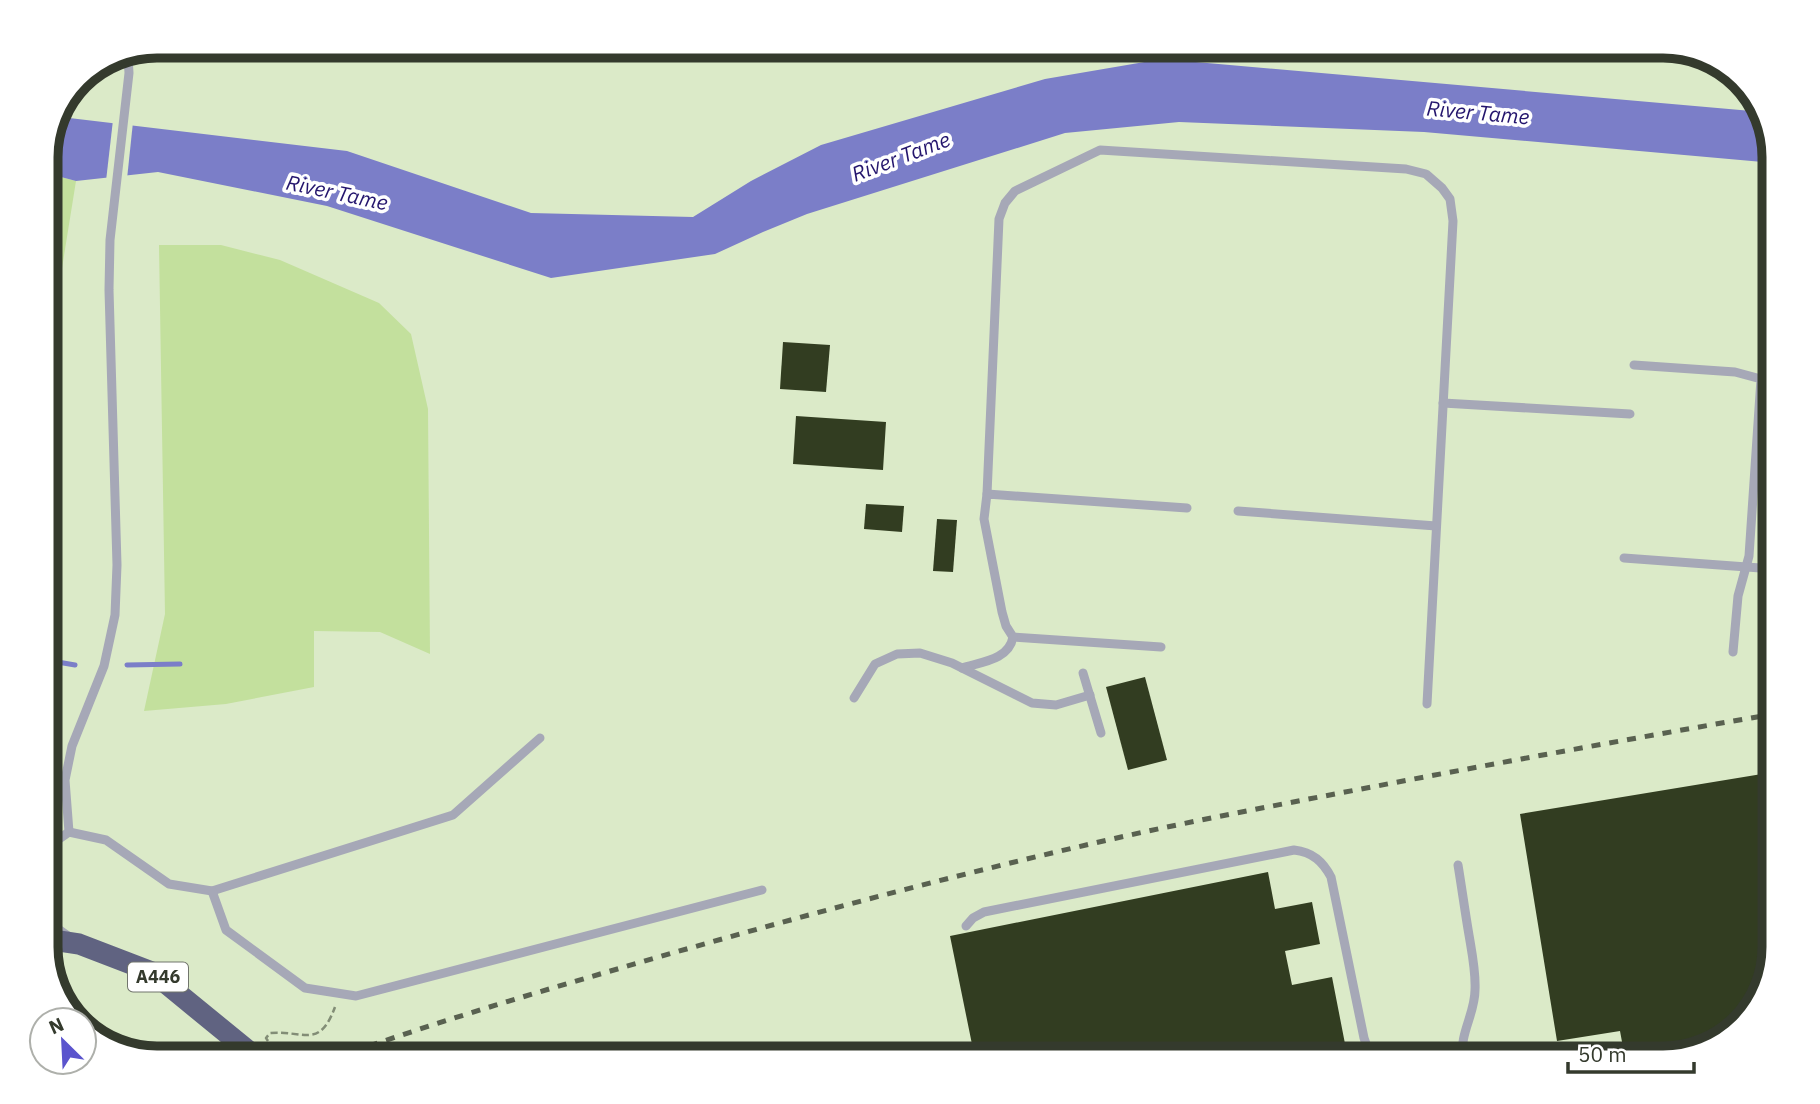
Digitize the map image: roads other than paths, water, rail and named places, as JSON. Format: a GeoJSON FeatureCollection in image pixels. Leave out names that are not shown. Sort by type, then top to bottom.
{"type":"FeatureCollection","features":[{"type":"Feature","properties":{"kind":"highway","name":"A446"},"geometry":{"type":"LineString","coordinates":[[58,941],[79,944],[152,972],[252,1046]]}},
{"type":"Feature","properties":{"kind":"lane"},"geometry":{"type":"LineString","coordinates":[[69,832],[65,780],[72,746],[104,666],[116,615],[110,240],[128,62]]}},
{"type":"Feature","properties":{"kind":"lane"},"geometry":{"type":"LineString","coordinates":[[962,668],[1003,655],[1011,645],[1013,637],[1002,612],[984,519],[999,219],[1005,203],[1015,191],[1100,150],[1406,169],[1426,174],[1442,188],[1450,199],[1453,221],[1426,704]]}},
{"type":"Feature","properties":{"kind":"lane"},"geometry":{"type":"LineString","coordinates":[[1634,365],[1735,372],[1761,379],[1749,556],[1738,596],[1733,652]]}},
{"type":"Feature","properties":{"kind":"lane"},"geometry":{"type":"LineString","coordinates":[[1443,403],[1630,414]]}},
{"type":"Feature","properties":{"kind":"lane"},"geometry":{"type":"LineString","coordinates":[[987,494],[1187,508]]}},
{"type":"Feature","properties":{"kind":"lane"},"geometry":{"type":"LineString","coordinates":[[1238,511],[1436,526]]}},
{"type":"Feature","properties":{"kind":"lane"},"geometry":{"type":"LineString","coordinates":[[1624,558],[1762,568]]}},
{"type":"Feature","properties":{"kind":"lane"},"geometry":{"type":"LineString","coordinates":[[1013,637],[1161,647]]}},
{"type":"Feature","properties":{"kind":"lane"},"geometry":{"type":"LineString","coordinates":[[854,698],[875,664],[897,653],[920,653],[962,668],[1032,703],[1056,705],[1090,695]]}},
{"type":"Feature","properties":{"kind":"lane"},"geometry":{"type":"LineString","coordinates":[[1083,673],[1101,733]]}},
{"type":"Feature","properties":{"kind":"lane"},"geometry":{"type":"LineString","coordinates":[[58,840],[69,832],[106,841],[169,884],[212,891],[453,815],[540,738]]}},
{"type":"Feature","properties":{"kind":"lane"},"geometry":{"type":"LineString","coordinates":[[967,926],[973,918],[984,912],[1294,850],[1306,851],[1324,864],[1331,877],[1367,1046]]}},
{"type":"Feature","properties":{"kind":"lane"},"geometry":{"type":"LineString","coordinates":[[1458,865],[1475,991],[1461,1046]]}},
{"type":"Feature","properties":{"kind":"lane"},"geometry":{"type":"LineString","coordinates":[[212,891],[226,930],[305,988],[356,996],[762,890]]}},
{"type":"Feature","properties":{"kind":"lane"},"geometry":{"type":"LineString","coordinates":[[58,930],[79,944]]}},
{"type":"Feature","properties":{"kind":"water","name":"River Tame"},"geometry":{"type":"Polygon","coordinates":[[[1162,59],[1751,111],[1760,137],[1762,162],[1424,132],[1179,122],[1065,133],[807,214],[715,254],[551,278],[327,206],[158,172],[76,181],[58,176],[58,150],[66,118],[347,151],[531,213],[693,217],[751,181],[821,145],[1045,79],[1162,59]]]}},
{"type":"Feature","properties":{"kind":"waterway"},"geometry":{"type":"LineString","coordinates":[[58,662],[75,665]]}},
{"type":"Feature","properties":{"kind":"waterway"},"geometry":{"type":"LineString","coordinates":[[127,665],[180,664]]}},
{"type":"Feature","properties":{"kind":"railway"},"geometry":{"type":"LineString","coordinates":[[369,1046],[676,952],[846,905],[1130,835],[1554,753],[1762,716]]}}]}
